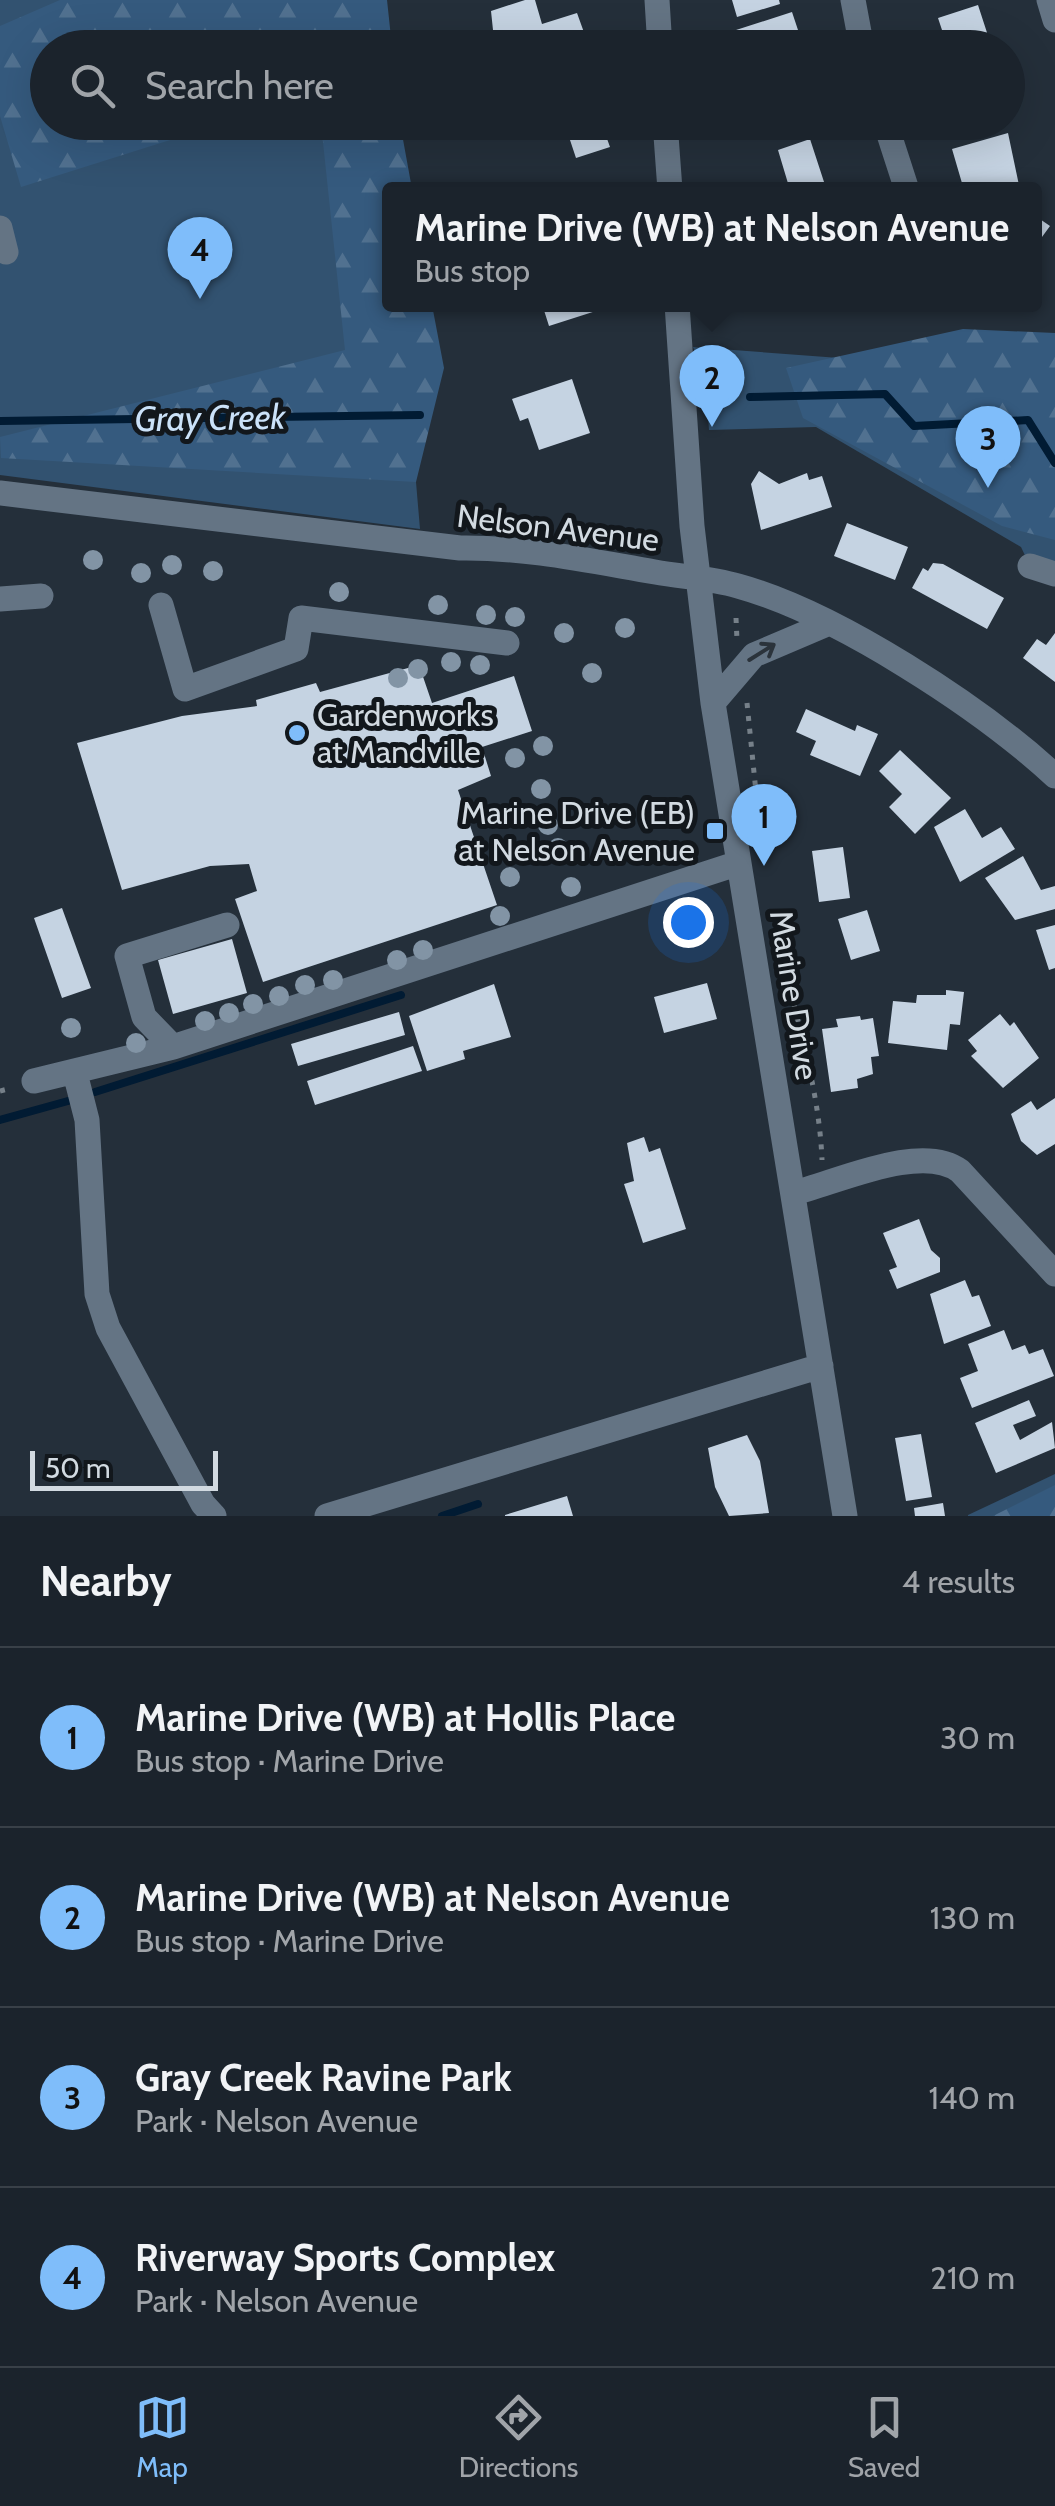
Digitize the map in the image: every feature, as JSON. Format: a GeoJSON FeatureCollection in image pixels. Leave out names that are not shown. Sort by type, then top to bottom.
{"type":"FeatureCollection","features":[{"type":"Feature","properties":{"kind":"street"},"geometry":{"type":"LineString","coordinates":[[657,0],[659,30]]}},
{"type":"Feature","properties":{"kind":"street"},"geometry":{"type":"LineString","coordinates":[[853,0],[859,30]]}},
{"type":"Feature","properties":{"kind":"street"},"geometry":{"type":"LineString","coordinates":[[1048,0],[1055,20]]}},
{"type":"Feature","properties":{"kind":"street"},"geometry":{"type":"LineString","coordinates":[[666,140],[669,182]]}},
{"type":"Feature","properties":{"kind":"street"},"geometry":{"type":"LineString","coordinates":[[891,140],[905,182]]}},
{"type":"Feature","properties":{"kind":"street","name":"Marine Drive"},"geometry":{"type":"LineString","coordinates":[[678,312],[712,703],[845,1516]]}},
{"type":"Feature","properties":{"kind":"street","name":"Nelson Avenue"},"geometry":{"type":"LineString","coordinates":[[0,493],[460,548],[516,548],[738,586],[827,624],[955,698],[1055,776]]}},
{"type":"Feature","properties":{"kind":"street"},"geometry":{"type":"LineString","coordinates":[[1030,566],[1055,574]]}},
{"type":"Feature","properties":{"kind":"street"},"geometry":{"type":"LineString","coordinates":[[0,600],[41,596]]}},
{"type":"Feature","properties":{"kind":"street"},"geometry":{"type":"LineString","coordinates":[[160,605],[185,690],[296,649],[301,618],[507,643]]}},
{"type":"Feature","properties":{"kind":"street"},"geometry":{"type":"LineString","coordinates":[[712,703],[754,656],[827,624]]}},
{"type":"Feature","properties":{"kind":"street"},"geometry":{"type":"LineString","coordinates":[[34,1081],[173,1047],[739,863]]}},
{"type":"Feature","properties":{"kind":"street"},"geometry":{"type":"LineString","coordinates":[[173,1047],[144,1016],[127,956],[227,925]]}},
{"type":"Feature","properties":{"kind":"street"},"geometry":{"type":"LineString","coordinates":[[75,1073],[86,1120],[97,1294],[108,1328],[203,1504],[214,1516]]}},
{"type":"Feature","properties":{"kind":"street"},"geometry":{"type":"LineString","coordinates":[[794,1193],[913,1159],[946,1162],[960,1171],[1055,1274]]}},
{"type":"Feature","properties":{"kind":"street"},"geometry":{"type":"LineString","coordinates":[[327,1516],[821,1366]]}},
{"type":"Feature","properties":{"kind":"path"},"geometry":{"type":"LineString","coordinates":[[736,645],[736,618],[742,608]]}},
{"type":"Feature","properties":{"kind":"path"},"geometry":{"type":"LineString","coordinates":[[726,618],[736,618]]}},
{"type":"Feature","properties":{"kind":"path"},"geometry":{"type":"LineString","coordinates":[[745,690],[760,830]]}},
{"type":"Feature","properties":{"kind":"path"},"geometry":{"type":"LineString","coordinates":[[778,936],[793,1006],[804,1032],[822,1168]]}},
{"type":"Feature","properties":{"kind":"shaded area"},"geometry":{"type":"Polygon","coordinates":[[[0,0],[377,0],[171,30],[30,30],[30,140],[387,140],[388,182],[382,182],[382,312],[402,312],[420,529],[0,475],[0,0]]]}},
{"type":"Feature","properties":{"kind":"shaded area"},"geometry":{"type":"Polygon","coordinates":[[[693,347],[1055,374],[1055,574],[1030,566],[1021,547],[816,427],[709,430],[705,379],[693,347]]]}},
{"type":"Feature","properties":{"kind":"shaded area"},"geometry":{"type":"Polygon","coordinates":[[[1055,1474],[1055,1516],[968,1516],[968,1515],[1055,1474]]]}},
{"type":"Feature","properties":{"kind":"green space"},"geometry":{"type":"Polygon","coordinates":[[[60,0],[387,0],[390,30],[30,30],[30,140],[170,140],[21,187],[0,116],[0,26],[60,0]]]}},
{"type":"Feature","properties":{"kind":"green space"},"geometry":{"type":"Polygon","coordinates":[[[323,140],[403,140],[411,182],[382,182],[382,312],[433,312],[444,368],[416,482],[1,458],[0,437],[345,350],[323,140]]]}},
{"type":"Feature","properties":{"kind":"green space"},"geometry":{"type":"Polygon","coordinates":[[[963,329],[1055,333],[1055,540],[1002,526],[803,418],[786,368],[963,329]]]}},
{"type":"Feature","properties":{"kind":"green space"},"geometry":{"type":"Polygon","coordinates":[[[1055,1485],[1055,1516],[993,1516],[1055,1485]]]}},
{"type":"Feature","properties":{"kind":"building"},"geometry":{"type":"Polygon","coordinates":[[[535,0],[542,24],[577,13],[583,30],[493,30],[491,11],[535,0]]]}},
{"type":"Feature","properties":{"kind":"building"},"geometry":{"type":"Polygon","coordinates":[[[732,0],[779,0],[780,4],[737,17],[732,0]]]}},
{"type":"Feature","properties":{"kind":"building"},"geometry":{"type":"Polygon","coordinates":[[[978,5],[986,30],[942,30],[938,18],[978,5]]]}},
{"type":"Feature","properties":{"kind":"building"},"geometry":{"type":"Polygon","coordinates":[[[792,12],[798,30],[736,30],[792,12]]]}},
{"type":"Feature","properties":{"kind":"building"},"geometry":{"type":"Polygon","coordinates":[[[570,140],[607,140],[610,147],[576,158],[570,140]]]}},
{"type":"Feature","properties":{"kind":"building"},"geometry":{"type":"Polygon","coordinates":[[[810,140],[824,182],[788,182],[778,150],[810,140]]]}},
{"type":"Feature","properties":{"kind":"building"},"geometry":{"type":"Polygon","coordinates":[[[984,140],[1009,140],[1018,182],[962,182],[952,149],[984,140]]]}},
{"type":"Feature","properties":{"kind":"building"},"geometry":{"type":"Polygon","coordinates":[[[1042,220],[1050,226],[1042,237],[1042,220]]]}},
{"type":"Feature","properties":{"kind":"building"},"geometry":{"type":"Polygon","coordinates":[[[545,312],[593,312],[549,326],[545,312]]]}},
{"type":"Feature","properties":{"kind":"building"},"geometry":{"type":"Polygon","coordinates":[[[572,379],[590,433],[539,450],[528,418],[520,421],[512,399],[572,379]]]}},
{"type":"Feature","properties":{"kind":"building"},"geometry":{"type":"Polygon","coordinates":[[[759,471],[779,484],[807,473],[809,480],[822,476],[832,507],[761,530],[751,484],[759,471]]]}},
{"type":"Feature","properties":{"kind":"building"},"geometry":{"type":"Polygon","coordinates":[[[847,523],[908,547],[895,580],[834,556],[847,523]]]}},
{"type":"Feature","properties":{"kind":"building"},"geometry":{"type":"Polygon","coordinates":[[[933,563],[943,564],[1004,598],[987,629],[912,588],[923,568],[928,571],[933,563]]]}},
{"type":"Feature","properties":{"kind":"building"},"geometry":{"type":"Polygon","coordinates":[[[1055,633],[1055,682],[1023,658],[1037,639],[1046,645],[1055,633]]]}},
{"type":"Feature","properties":{"kind":"building"},"geometry":{"type":"Polygon","coordinates":[[[419,665],[432,703],[514,676],[532,731],[482,747],[491,776],[458,790],[497,905],[263,982],[235,899],[257,891],[249,864],[210,866],[122,890],[77,743],[182,716],[257,706],[256,700],[316,683],[320,692],[419,665]]]}},
{"type":"Feature","properties":{"kind":"building"},"geometry":{"type":"Polygon","coordinates":[[[806,709],[855,731],[857,725],[878,734],[860,776],[810,755],[816,741],[796,732],[806,709]]]}},
{"type":"Feature","properties":{"kind":"building"},"geometry":{"type":"Polygon","coordinates":[[[900,750],[951,798],[915,834],[889,807],[902,794],[879,771],[900,750]]]}},
{"type":"Feature","properties":{"kind":"building"},"geometry":{"type":"Polygon","coordinates":[[[965,809],[982,838],[1001,827],[1015,849],[960,882],[934,827],[965,809]]]}},
{"type":"Feature","properties":{"kind":"building"},"geometry":{"type":"Polygon","coordinates":[[[843,847],[850,898],[819,902],[812,851],[843,847]]]}},
{"type":"Feature","properties":{"kind":"building"},"geometry":{"type":"Polygon","coordinates":[[[1023,856],[1041,890],[1055,886],[1055,909],[1015,920],[985,878],[1023,856]]]}},
{"type":"Feature","properties":{"kind":"building"},"geometry":{"type":"Polygon","coordinates":[[[62,908],[91,988],[62,998],[34,918],[62,908]]]}},
{"type":"Feature","properties":{"kind":"building"},"geometry":{"type":"Polygon","coordinates":[[[867,910],[880,951],[851,960],[838,919],[867,910]]]}},
{"type":"Feature","properties":{"kind":"building"},"geometry":{"type":"Polygon","coordinates":[[[1055,925],[1055,968],[1049,970],[1036,930],[1055,925]]]}},
{"type":"Feature","properties":{"kind":"building"},"geometry":{"type":"Polygon","coordinates":[[[232,939],[247,993],[173,1014],[158,960],[232,939]]]}},
{"type":"Feature","properties":{"kind":"building"},"geometry":{"type":"Polygon","coordinates":[[[707,983],[717,1019],[664,1033],[654,997],[707,983]]]}},
{"type":"Feature","properties":{"kind":"building"},"geometry":{"type":"Polygon","coordinates":[[[494,984],[511,1037],[463,1051],[465,1059],[427,1071],[409,1016],[494,984]]]}},
{"type":"Feature","properties":{"kind":"building"},"geometry":{"type":"Polygon","coordinates":[[[946,990],[964,992],[960,1025],[950,1024],[947,1050],[888,1043],[893,1001],[916,1003],[917,995],[946,995],[946,990]]]}},
{"type":"Feature","properties":{"kind":"building"},"geometry":{"type":"Polygon","coordinates":[[[399,1012],[405,1035],[298,1066],[291,1044],[399,1012]]]}},
{"type":"Feature","properties":{"kind":"building"},"geometry":{"type":"Polygon","coordinates":[[[1000,1014],[1010,1026],[1014,1022],[1039,1058],[1003,1088],[971,1056],[977,1051],[968,1040],[1000,1014]]]}},
{"type":"Feature","properties":{"kind":"building"},"geometry":{"type":"Polygon","coordinates":[[[860,1016],[861,1020],[873,1018],[879,1056],[871,1057],[873,1074],[857,1079],[858,1088],[831,1092],[822,1029],[838,1027],[836,1019],[860,1016]]]}},
{"type":"Feature","properties":{"kind":"building"},"geometry":{"type":"Polygon","coordinates":[[[413,1046],[422,1071],[315,1105],[307,1081],[413,1046]]]}},
{"type":"Feature","properties":{"kind":"building"},"geometry":{"type":"Polygon","coordinates":[[[1055,1098],[1055,1144],[1037,1155],[1021,1141],[1011,1114],[1031,1101],[1037,1110],[1055,1098]]]}},
{"type":"Feature","properties":{"kind":"building"},"geometry":{"type":"Polygon","coordinates":[[[644,1137],[649,1152],[660,1148],[686,1229],[643,1243],[624,1184],[634,1181],[627,1143],[644,1137]]]}},
{"type":"Feature","properties":{"kind":"building"},"geometry":{"type":"Polygon","coordinates":[[[919,1219],[931,1250],[940,1258],[940,1272],[897,1289],[889,1270],[897,1267],[883,1233],[919,1219]]]}},
{"type":"Feature","properties":{"kind":"building"},"geometry":{"type":"Polygon","coordinates":[[[965,1280],[972,1297],[979,1295],[991,1326],[944,1344],[930,1294],[965,1280]]]}},
{"type":"Feature","properties":{"kind":"building"},"geometry":{"type":"Polygon","coordinates":[[[1004,1330],[1012,1350],[1025,1345],[1029,1354],[1043,1349],[1054,1376],[972,1408],[960,1378],[978,1371],[968,1344],[1004,1330]]]}},
{"type":"Feature","properties":{"kind":"building"},"geometry":{"type":"Polygon","coordinates":[[[1029,1400],[1036,1416],[1013,1425],[1020,1440],[1052,1422],[1055,1448],[996,1473],[975,1423],[1029,1400]]]}},
{"type":"Feature","properties":{"kind":"building"},"geometry":{"type":"Polygon","coordinates":[[[921,1434],[932,1497],[906,1501],[895,1438],[921,1434]]]}},
{"type":"Feature","properties":{"kind":"building"},"geometry":{"type":"Polygon","coordinates":[[[747,1435],[760,1461],[769,1513],[729,1516],[715,1487],[708,1448],[747,1435]]]}},
{"type":"Feature","properties":{"kind":"building"},"geometry":{"type":"Polygon","coordinates":[[[567,1496],[573,1516],[505,1516],[505,1515],[567,1496]]]}},
{"type":"Feature","properties":{"kind":"building"},"geometry":{"type":"Polygon","coordinates":[[[943,1503],[945,1516],[915,1516],[914,1508],[943,1503]]]}},
{"type":"Feature","properties":{"kind":"waterway","name":"Gray Creek"},"geometry":{"type":"LineString","coordinates":[[750,397],[885,394],[914,426],[1028,420],[1055,463]]}},
{"type":"Feature","properties":{"kind":"waterway","name":"Gray Creek"},"geometry":{"type":"LineString","coordinates":[[0,421],[420,415]]}},
{"type":"Feature","properties":{"kind":"waterway"},"geometry":{"type":"LineString","coordinates":[[95,1092],[401,995]]}},
{"type":"Feature","properties":{"kind":"waterway"},"geometry":{"type":"LineString","coordinates":[[0,1120],[68,1101]]}},
{"type":"Feature","properties":{"kind":"waterway"},"geometry":{"type":"LineString","coordinates":[[442,1516],[478,1504]]}},
{"type":"Feature","properties":{"kind":"place","name":"Riverway Sports Complex"},"geometry":{"type":"Point","coordinates":[200,299]}},
{"type":"Feature","properties":{"kind":"place","name":"Marine Drive (WB) at Nelson Avenue"},"geometry":{"type":"Point","coordinates":[712,427]}},
{"type":"Feature","properties":{"kind":"place","name":"Gray Creek Ravine Park"},"geometry":{"type":"Point","coordinates":[988,488]}},
{"type":"Feature","properties":{"kind":"place","name":"Gardenworks at Mandville"},"geometry":{"type":"Point","coordinates":[297,733]}},
{"type":"Feature","properties":{"kind":"place","name":"Marine Drive (EB) at Nelson Avenue"},"geometry":{"type":"Point","coordinates":[715,831]}},
{"type":"Feature","properties":{"kind":"place","name":"Marine Drive (WB) at Hollis Place"},"geometry":{"type":"Point","coordinates":[764,866]}}]}
